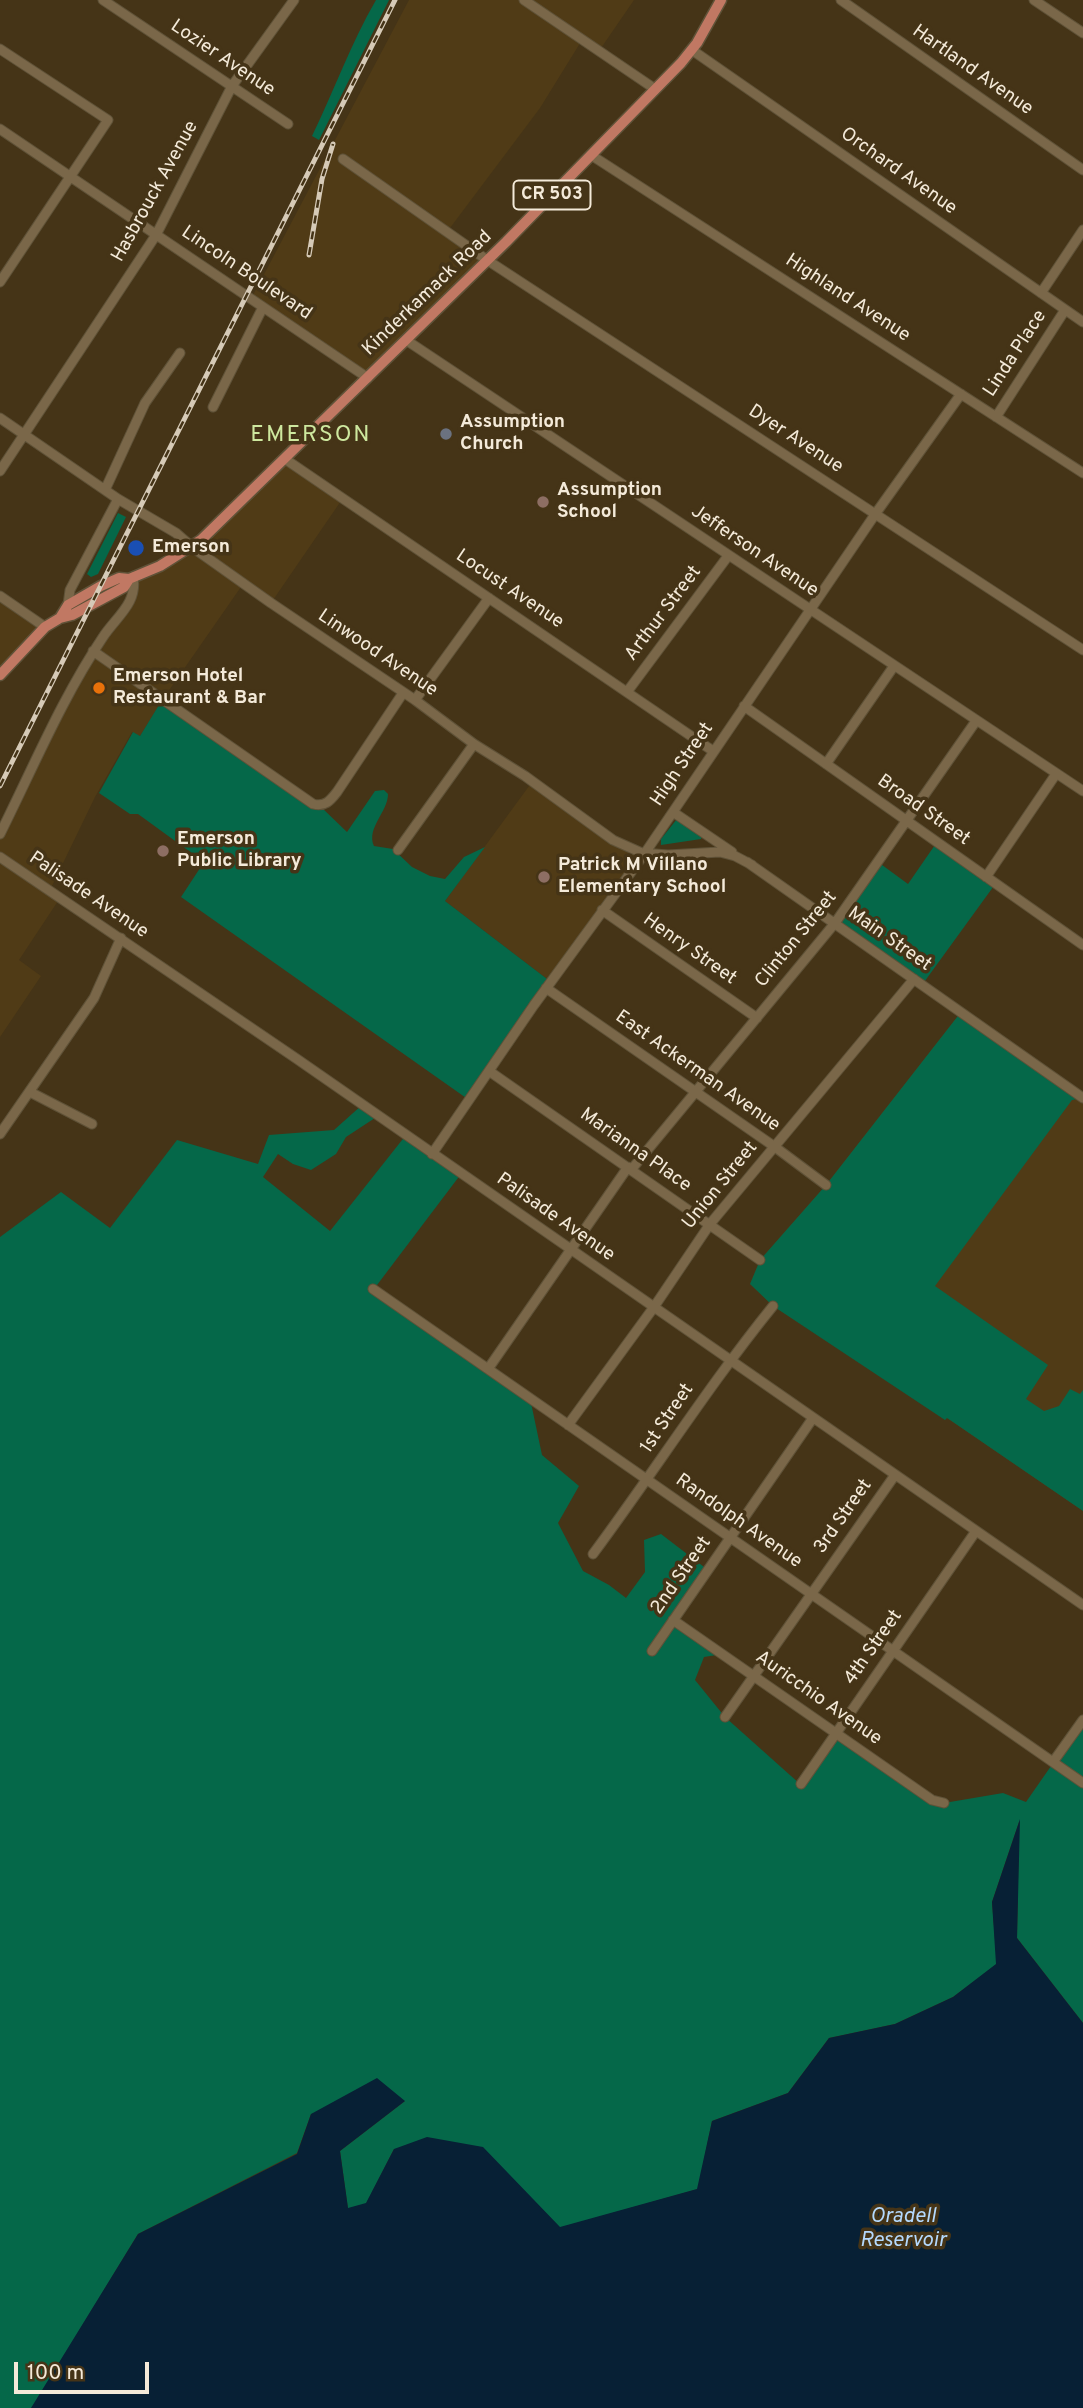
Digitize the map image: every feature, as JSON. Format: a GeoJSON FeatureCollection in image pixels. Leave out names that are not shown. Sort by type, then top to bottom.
{"type":"FeatureCollection","features":[{"type":"Feature","properties":{"kind":"main road","name":"Kinderkamack Road"},"geometry":{"type":"LineString","coordinates":[[60,618],[68,605],[120,578],[131,578],[160,566],[192,547],[487,260],[655,89],[692,50],[721,0]]}},
{"type":"Feature","properties":{"kind":"main road","name":"Kinderkamack Road"},"geometry":{"type":"LineString","coordinates":[[0,676],[45,627],[124,587],[131,578]]}},
{"type":"Feature","properties":{"kind":"street","name":"Lozier Avenue"},"geometry":{"type":"LineString","coordinates":[[103,0],[288,124]]}},
{"type":"Feature","properties":{"kind":"street","name":"Hasbrouck Avenue"},"geometry":{"type":"LineString","coordinates":[[0,471],[156,234],[232,86],[293,0]]}},
{"type":"Feature","properties":{"kind":"street"},"geometry":{"type":"LineString","coordinates":[[524,0],[655,89]]}},
{"type":"Feature","properties":{"kind":"street","name":"Hartland Avenue"},"geometry":{"type":"LineString","coordinates":[[841,0],[1083,170]]}},
{"type":"Feature","properties":{"kind":"street"},"geometry":{"type":"LineString","coordinates":[[1034,0],[1083,33]]}},
{"type":"Feature","properties":{"kind":"street"},"geometry":{"type":"LineString","coordinates":[[0,50],[108,120],[0,282]]}},
{"type":"Feature","properties":{"kind":"street","name":"Orchard Avenue"},"geometry":{"type":"LineString","coordinates":[[692,50],[1083,322]]}},
{"type":"Feature","properties":{"kind":"street","name":"Lincoln Boulevard"},"geometry":{"type":"LineString","coordinates":[[0,130],[368,377]]}},
{"type":"Feature","properties":{"kind":"street","name":"Highland Avenue"},"geometry":{"type":"LineString","coordinates":[[591,155],[1083,473]]}},
{"type":"Feature","properties":{"kind":"street"},"geometry":{"type":"LineString","coordinates":[[343,159],[487,260]]}},
{"type":"Feature","properties":{"kind":"street","name":"Linda Place"},"geometry":{"type":"LineString","coordinates":[[1041,293],[1083,230]]}},
{"type":"Feature","properties":{"kind":"street","name":"Dyer Avenue"},"geometry":{"type":"LineString","coordinates":[[487,260],[1083,650]]}},
{"type":"Feature","properties":{"kind":"street"},"geometry":{"type":"LineString","coordinates":[[213,407],[263,307]]}},
{"type":"Feature","properties":{"kind":"street","name":"Linda Place"},"geometry":{"type":"LineString","coordinates":[[996,416],[1065,310]]}},
{"type":"Feature","properties":{"kind":"street","name":"Jefferson Avenue"},"geometry":{"type":"LineString","coordinates":[[405,341],[1083,791]]}},
{"type":"Feature","properties":{"kind":"street"},"geometry":{"type":"LineString","coordinates":[[105,490],[145,403],[180,353]]}},
{"type":"Feature","properties":{"kind":"street","name":"High Street"},"geometry":{"type":"LineString","coordinates":[[432,1154],[601,910],[645,853],[809,610],[961,394]]}},
{"type":"Feature","properties":{"kind":"street","name":"Linwood Avenue"},"geometry":{"type":"LineString","coordinates":[[0,418],[118,499],[176,533],[192,547],[415,700],[474,744],[525,776],[605,835],[626,847],[645,853],[668,855],[720,852],[752,865]]}},
{"type":"Feature","properties":{"kind":"street","name":"Locust Avenue"},"geometry":{"type":"LineString","coordinates":[[285,458],[713,751]]}},
{"type":"Feature","properties":{"kind":"street"},"geometry":{"type":"LineString","coordinates":[[68,605],[70,590],[118,499]]}},
{"type":"Feature","properties":{"kind":"street","name":"Arthur Street"},"geometry":{"type":"LineString","coordinates":[[627,692],[728,556]]}},
{"type":"Feature","properties":{"kind":"street"},"geometry":{"type":"LineString","coordinates":[[0,834],[93,651],[131,602],[135,586],[131,578]]}},
{"type":"Feature","properties":{"kind":"street"},"geometry":{"type":"LineString","coordinates":[[0,596],[45,627]]}},
{"type":"Feature","properties":{"kind":"street"},"geometry":{"type":"LineString","coordinates":[[415,700],[489,598]]}},
{"type":"Feature","properties":{"kind":"street"},"geometry":{"type":"LineString","coordinates":[[93,651],[313,804],[325,804],[337,792],[403,693]]}},
{"type":"Feature","properties":{"kind":"street"},"geometry":{"type":"LineString","coordinates":[[826,764],[894,666]]}},
{"type":"Feature","properties":{"kind":"street","name":"Broad Street"},"geometry":{"type":"LineString","coordinates":[[744,706],[1083,945]]}},
{"type":"Feature","properties":{"kind":"street","name":"Clinton Street"},"geometry":{"type":"LineString","coordinates":[[488,1369],[630,1169],[835,923],[976,721]]}},
{"type":"Feature","properties":{"kind":"street"},"geometry":{"type":"LineString","coordinates":[[398,850],[474,744]]}},
{"type":"Feature","properties":{"kind":"street"},"geometry":{"type":"LineString","coordinates":[[986,877],[1056,774]]}},
{"type":"Feature","properties":{"kind":"street","name":"Main Street"},"geometry":{"type":"LineString","coordinates":[[673,812],[1083,1098]]}},
{"type":"Feature","properties":{"kind":"street","name":"Palisade Avenue"},"geometry":{"type":"LineString","coordinates":[[3,859],[1083,1605]]}},
{"type":"Feature","properties":{"kind":"street","name":"Henry Street"},"geometry":{"type":"LineString","coordinates":[[601,910],[757,1018]]}},
{"type":"Feature","properties":{"kind":"street"},"geometry":{"type":"LineString","coordinates":[[0,1134],[94,998],[121,938]]}},
{"type":"Feature","properties":{"kind":"street","name":"Union Street"},"geometry":{"type":"LineString","coordinates":[[568,1425],[654,1307],[710,1224],[914,979]]}},
{"type":"Feature","properties":{"kind":"street","name":"East Ackerman Avenue"},"geometry":{"type":"LineString","coordinates":[[546,988],[826,1185]]}},
{"type":"Feature","properties":{"kind":"street","name":"Marianna Place"},"geometry":{"type":"LineString","coordinates":[[489,1071],[760,1260]]}},
{"type":"Feature","properties":{"kind":"street"},"geometry":{"type":"LineString","coordinates":[[30,1092],[92,1124]]}},
{"type":"Feature","properties":{"kind":"street","name":"Randolph Avenue"},"geometry":{"type":"LineString","coordinates":[[373,1289],[1083,1783]]}},
{"type":"Feature","properties":{"kind":"street","name":"1st Street"},"geometry":{"type":"LineString","coordinates":[[593,1554],[648,1480],[729,1359],[773,1306]]}},
{"type":"Feature","properties":{"kind":"street","name":"2nd Street"},"geometry":{"type":"LineString","coordinates":[[652,1651],[813,1418]]}},
{"type":"Feature","properties":{"kind":"street","name":"3rd Street"},"geometry":{"type":"LineString","coordinates":[[725,1717],[895,1475]]}},
{"type":"Feature","properties":{"kind":"street","name":"4th Street"},"geometry":{"type":"LineString","coordinates":[[801,1784],[976,1531]]}},
{"type":"Feature","properties":{"kind":"street","name":"Auricchio Avenue"},"geometry":{"type":"LineString","coordinates":[[673,1620],[932,1800],[944,1803]]}},
{"type":"Feature","properties":{"kind":"street"},"geometry":{"type":"LineString","coordinates":[[1053,1762],[1083,1720]]}},
{"type":"Feature","properties":{"kind":"shaded area"},"geometry":{"type":"Polygon","coordinates":[[[409,0],[634,0],[599,51],[582,40],[540,108],[447,232],[487,260],[368,378],[251,299],[409,0]]]}},
{"type":"Feature","properties":{"kind":"shaded area"},"geometry":{"type":"Polygon","coordinates":[[[285,459],[343,498],[271,603],[243,584],[140,736],[132,732],[95,797],[50,890],[60,898],[19,960],[41,976],[0,1037],[0,834],[76,681],[131,602],[133,577],[177,557],[285,459]]]}},
{"type":"Feature","properties":{"kind":"shaded area"},"geometry":{"type":"Polygon","coordinates":[[[0,596],[45,627],[0,675],[0,596]]]}},
{"type":"Feature","properties":{"kind":"shaded area","name":"Patrick M Villano Elementary School"},"geometry":{"type":"Polygon","coordinates":[[[532,782],[642,854],[551,982],[445,901],[532,782]]]}},
{"type":"Feature","properties":{"kind":"shaded area"},"geometry":{"type":"Polygon","coordinates":[[[961,1012],[1083,1098],[1083,1511],[950,1420],[773,1306],[750,1284],[760,1260],[826,1185],[961,1012]]]}},
{"type":"Feature","properties":{"kind":"green space"},"geometry":{"type":"Polygon","coordinates":[[[376,0],[389,0],[319,140],[312,136],[376,0]]]}},
{"type":"Feature","properties":{"kind":"green space"},"geometry":{"type":"Polygon","coordinates":[[[118,513],[126,517],[98,574],[91,577],[87,574],[118,513]]]}},
{"type":"Feature","properties":{"kind":"green space"},"geometry":{"type":"Polygon","coordinates":[[[162,700],[320,806],[347,832],[375,791],[384,790],[388,794],[387,801],[375,826],[372,839],[374,846],[393,849],[412,867],[430,876],[445,879],[464,857],[485,847],[445,901],[551,982],[469,1100],[181,897],[204,862],[138,814],[130,814],[99,793],[133,732],[140,736],[162,700]]]}},
{"type":"Feature","properties":{"kind":"green space"},"geometry":{"type":"Polygon","coordinates":[[[677,819],[702,836],[701,839],[661,845],[661,839],[677,819]]]}},
{"type":"Feature","properties":{"kind":"green space"},"geometry":{"type":"Polygon","coordinates":[[[937,842],[996,883],[922,985],[835,923],[878,862],[908,884],[937,842]]]}},
{"type":"Feature","properties":{"kind":"green space"},"geometry":{"type":"Polygon","coordinates":[[[961,1012],[1083,1098],[1072,1100],[935,1286],[1048,1365],[1026,1399],[1044,1411],[1059,1406],[1070,1389],[1080,1394],[1083,1390],[1083,1511],[947,1418],[945,1420],[773,1306],[750,1284],[760,1260],[826,1185],[961,1012]]]}},
{"type":"Feature","properties":{"kind":"green space"},"geometry":{"type":"Polygon","coordinates":[[[362,1105],[378,1116],[346,1137],[336,1154],[311,1170],[293,1164],[278,1154],[263,1177],[330,1231],[406,1135],[461,1174],[374,1289],[530,1398],[542,1455],[579,1486],[558,1523],[583,1571],[626,1598],[645,1572],[644,1540],[661,1534],[708,1570],[674,1620],[723,1654],[704,1657],[695,1680],[725,1717],[800,1784],[836,1733],[944,1803],[1003,1793],[1026,1802],[1083,1720],[1083,2023],[1017,1938],[1019,1822],[992,1902],[997,1964],[953,1997],[895,2024],[829,2038],[788,2093],[712,2121],[698,2189],[560,2228],[483,2148],[394,2149],[366,2204],[348,2209],[340,2151],[405,2101],[311,2114],[297,2153],[138,2234],[34,2405],[31,2408],[0,2408],[0,1237],[61,1192],[110,1228],[177,1140],[258,1164],[269,1135],[334,1130],[362,1105]]]}},
{"type":"Feature","properties":{"kind":"water","name":"Oradell Reservoir"},"geometry":{"type":"Polygon","coordinates":[[[1020,1819],[1017,1938],[1083,2023],[1083,2408],[31,2408],[138,2234],[297,2154],[311,2114],[377,2078],[405,2101],[340,2151],[348,2208],[366,2203],[394,2149],[427,2137],[483,2147],[560,2227],[697,2189],[712,2121],[788,2093],[829,2038],[895,2024],[953,1997],[996,1964],[992,1902],[1020,1819]]]}},
{"type":"Feature","properties":{"kind":"railway"},"geometry":{"type":"LineString","coordinates":[[0,786],[395,0]]}},
{"type":"Feature","properties":{"kind":"railway"},"geometry":{"type":"LineString","coordinates":[[309,255],[322,179],[333,144]]}},
{"type":"Feature","properties":{"kind":"place","name":"Assumption Church"},"geometry":{"type":"Point","coordinates":[446,434]}},
{"type":"Feature","properties":{"kind":"place","name":"Assumption School"},"geometry":{"type":"Point","coordinates":[543,502]}},
{"type":"Feature","properties":{"kind":"place","name":"Emerson"},"geometry":{"type":"Point","coordinates":[136,548]}},
{"type":"Feature","properties":{"kind":"place","name":"Emerson Hotel Restaurant & Bar"},"geometry":{"type":"Point","coordinates":[99,688]}},
{"type":"Feature","properties":{"kind":"place","name":"Emerson Public Library"},"geometry":{"type":"Point","coordinates":[163,851]}},
{"type":"Feature","properties":{"kind":"place","name":"Patrick M Villano Elementary School"},"geometry":{"type":"Point","coordinates":[544,877]}},
{"type":"Feature","properties":{"kind":"district","name":"EMERSON"},"geometry":{"type":"Point","coordinates":[311,436]}}]}
